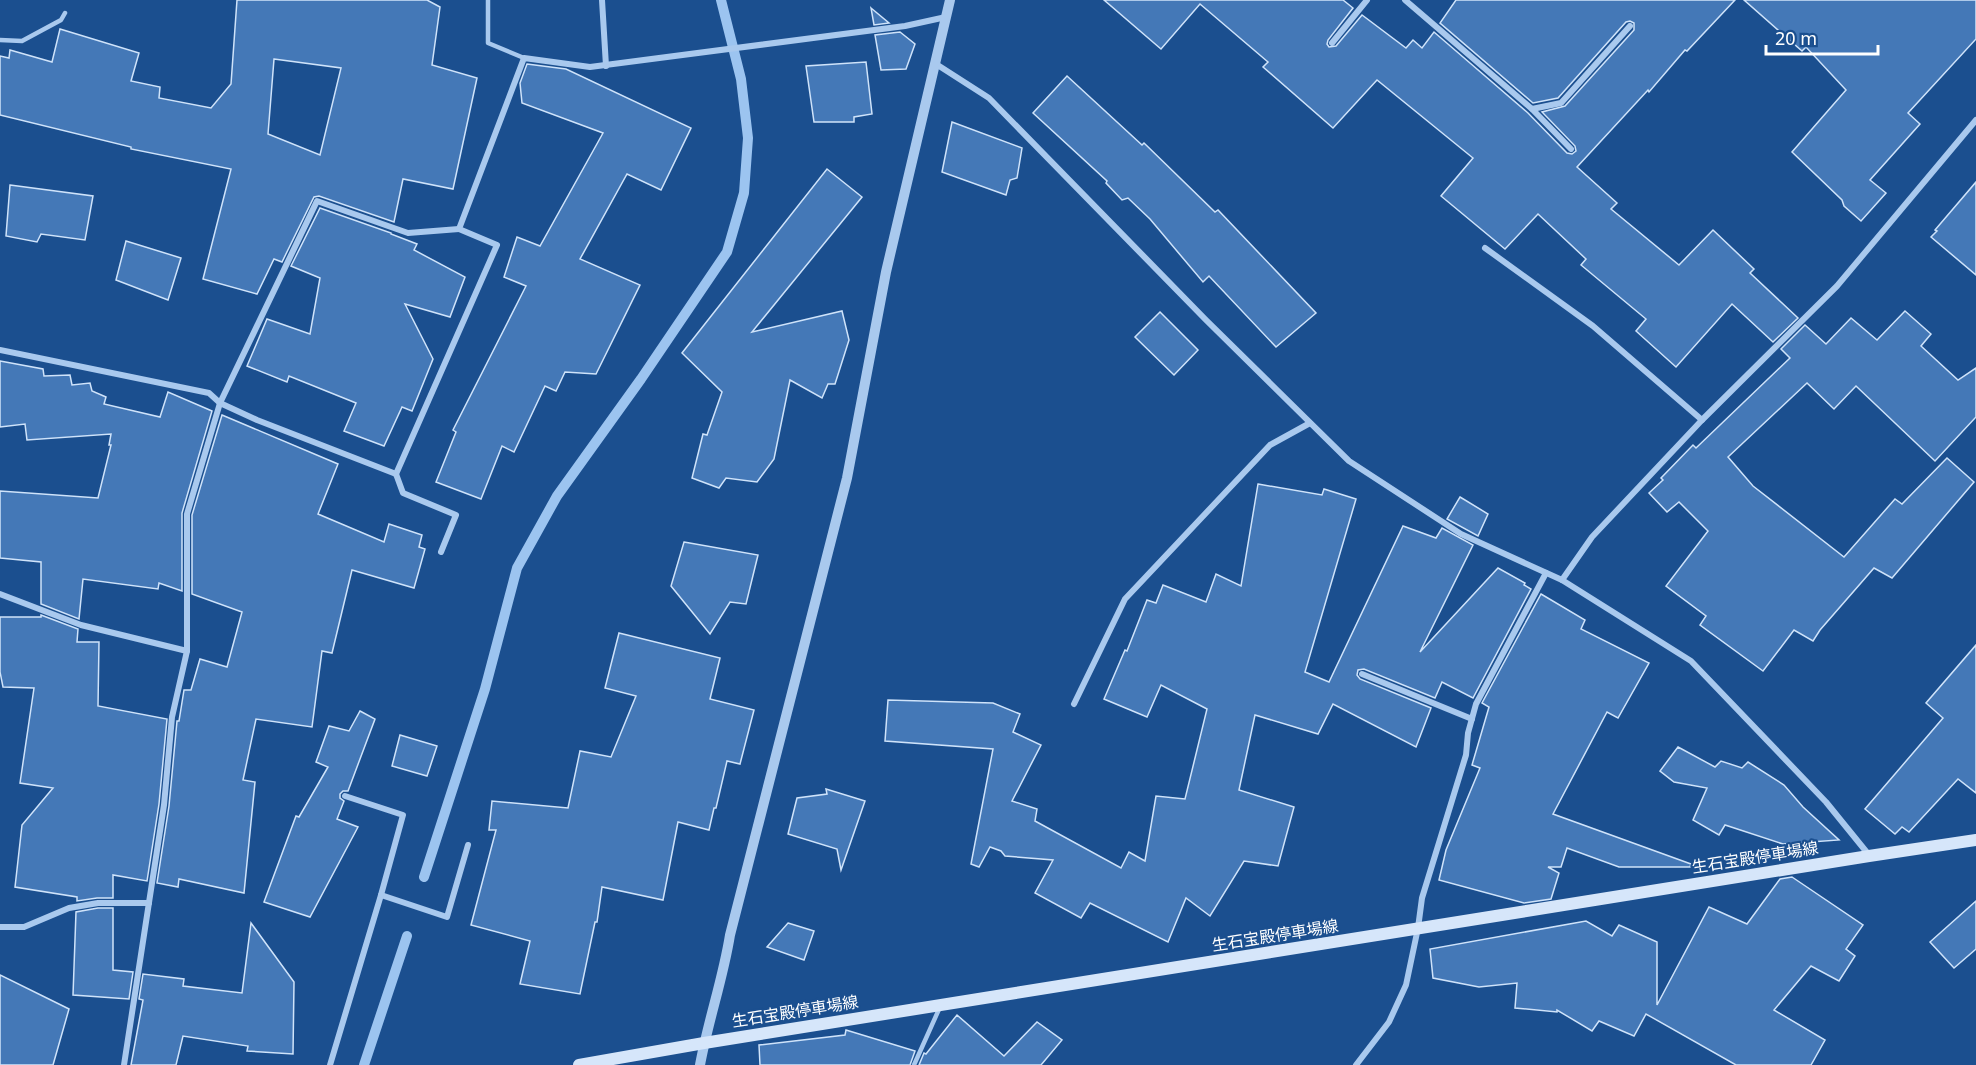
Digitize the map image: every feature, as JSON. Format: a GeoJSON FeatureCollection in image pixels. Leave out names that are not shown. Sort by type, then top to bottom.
{"type":"FeatureCollection","features":[{"type":"Feature","properties":{"kind":"main road","name":"生石宝殿停車場線"},"geometry":{"type":"LineString","coordinates":[[579,1065],[704,1042],[1976,840]]}},
{"type":"Feature","properties":{"kind":"street"},"geometry":{"type":"LineString","coordinates":[[602,0],[606,66]]}},
{"type":"Feature","properties":{"kind":"street"},"geometry":{"type":"LineString","coordinates":[[700,1065],[704,1042],[727,959],[730,935],[847,478],[886,272],[950,0]]}},
{"type":"Feature","properties":{"kind":"street"},"geometry":{"type":"LineString","coordinates":[[1332,43],[1367,0]]}},
{"type":"Feature","properties":{"kind":"street"},"geometry":{"type":"LineString","coordinates":[[1406,0],[1532,109],[1570,149]]}},
{"type":"Feature","properties":{"kind":"street"},"geometry":{"type":"LineString","coordinates":[[459,229],[524,58],[590,67],[606,66],[905,26],[946,17]]}},
{"type":"Feature","properties":{"kind":"street"},"geometry":{"type":"LineString","coordinates":[[1532,109],[1561,103],[1630,26]]}},
{"type":"Feature","properties":{"kind":"street"},"geometry":{"type":"LineString","coordinates":[[936,64],[989,98],[1349,461],[1461,534],[1562,580],[1691,661],[1826,802],[1869,856]]}},
{"type":"Feature","properties":{"kind":"street"},"geometry":{"type":"LineString","coordinates":[[1562,580],[1592,537],[1702,420],[1837,286],[1976,120]]}},
{"type":"Feature","properties":{"kind":"street"},"geometry":{"type":"LineString","coordinates":[[124,1065],[164,805],[172,717],[187,651],[187,514],[220,403],[317,201],[408,233],[459,229],[497,245],[396,474]]}},
{"type":"Feature","properties":{"kind":"street"},"geometry":{"type":"LineString","coordinates":[[1485,248],[1593,326],[1702,420]]}},
{"type":"Feature","properties":{"kind":"street"},"geometry":{"type":"LineString","coordinates":[[0,350],[209,393],[220,403],[257,420],[396,474],[404,493],[456,515],[441,552]]}},
{"type":"Feature","properties":{"kind":"street"},"geometry":{"type":"LineString","coordinates":[[1074,704],[1125,599],[1270,445],[1310,423]]}},
{"type":"Feature","properties":{"kind":"street"},"geometry":{"type":"LineString","coordinates":[[1356,1065],[1389,1022],[1406,985],[1422,898],[1466,754],[1468,733],[1476,704],[1546,573]]}},
{"type":"Feature","properties":{"kind":"street"},"geometry":{"type":"LineString","coordinates":[[0,594],[81,625],[187,651]]}},
{"type":"Feature","properties":{"kind":"street"},"geometry":{"type":"LineString","coordinates":[[1362,674],[1472,718]]}},
{"type":"Feature","properties":{"kind":"street"},"geometry":{"type":"LineString","coordinates":[[330,1065],[404,815],[345,796]]}},
{"type":"Feature","properties":{"kind":"street"},"geometry":{"type":"LineString","coordinates":[[381,895],[447,917],[468,844]]}},
{"type":"Feature","properties":{"kind":"street"},"geometry":{"type":"LineString","coordinates":[[0,927],[24,927],[69,908],[98,903],[149,903]]}},
{"type":"Feature","properties":{"kind":"lane"},"geometry":{"type":"LineString","coordinates":[[488,0],[488,43],[524,58]]}},
{"type":"Feature","properties":{"kind":"lane"},"geometry":{"type":"LineString","coordinates":[[0,40],[22,41],[61,20],[65,13]]}},
{"type":"Feature","properties":{"kind":"lane"},"geometry":{"type":"LineString","coordinates":[[914,1065],[941,1005]]}},
{"type":"Feature","properties":{"kind":"building"},"geometry":{"type":"Polygon","coordinates":[[[237,0],[427,0],[440,7],[432,65],[477,78],[453,189],[403,179],[394,222],[319,196],[314,197],[282,262],[274,259],[257,294],[203,279],[231,169],[131,149],[131,147],[0,115],[0,56],[9,58],[10,50],[52,62],[60,29],[139,53],[131,81],[160,87],[159,98],[211,108],[231,84],[237,0]],[[274,59],[268,134],[320,155],[341,68],[274,59]]]}},
{"type":"Feature","properties":{"kind":"building"},"geometry":{"type":"Polygon","coordinates":[[[1104,0],[1343,0],[1353,8],[1328,40],[1329,47],[1336,46],[1362,15],[1406,48],[1413,40],[1422,48],[1434,32],[1528,113],[1567,153],[1572,154],[1576,151],[1575,146],[1542,112],[1565,106],[1634,30],[1634,23],[1626,22],[1558,98],[1533,103],[1440,23],[1456,0],[1735,0],[1687,51],[1685,50],[1649,92],[1648,90],[1577,167],[1617,203],[1611,209],[1679,265],[1713,230],[1754,269],[1750,273],[1798,318],[1773,342],[1732,304],[1676,367],[1636,331],[1646,319],[1581,265],[1586,259],[1538,214],[1505,249],[1441,196],[1473,158],[1377,80],[1333,128],[1263,67],[1268,62],[1200,4],[1161,49],[1104,0]]]}},
{"type":"Feature","properties":{"kind":"building"},"geometry":{"type":"Polygon","coordinates":[[[1744,0],[1976,0],[1976,39],[1908,113],[1920,124],[1870,180],[1886,193],[1861,221],[1792,152],[1846,90],[1806,47],[1802,51],[1744,0]]]}},
{"type":"Feature","properties":{"kind":"building"},"geometry":{"type":"Polygon","coordinates":[[[871,8],[889,23],[874,25],[871,8]]]}},
{"type":"Feature","properties":{"kind":"building"},"geometry":{"type":"Polygon","coordinates":[[[900,32],[915,44],[906,69],[881,70],[875,35],[900,32]]]}},
{"type":"Feature","properties":{"kind":"building"},"geometry":{"type":"Polygon","coordinates":[[[866,62],[872,114],[854,117],[854,122],[814,122],[806,66],[866,62]]]}},
{"type":"Feature","properties":{"kind":"building"},"geometry":{"type":"Polygon","coordinates":[[[527,64],[566,69],[691,128],[661,190],[627,174],[580,259],[640,285],[596,374],[565,372],[556,391],[545,386],[514,452],[502,446],[481,499],[436,482],[456,432],[453,430],[526,286],[504,277],[517,237],[540,246],[603,133],[522,103],[520,83],[527,64]]]}},
{"type":"Feature","properties":{"kind":"building"},"geometry":{"type":"Polygon","coordinates":[[[1067,76],[1142,145],[1144,143],[1215,212],[1218,210],[1316,313],[1276,347],[1209,276],[1203,282],[1150,219],[1128,198],[1122,200],[1106,183],[1107,181],[1033,113],[1067,76]]]}},
{"type":"Feature","properties":{"kind":"building"},"geometry":{"type":"Polygon","coordinates":[[[952,122],[1022,148],[1017,178],[1010,180],[1006,195],[942,172],[952,122]]]}},
{"type":"Feature","properties":{"kind":"building"},"geometry":{"type":"Polygon","coordinates":[[[827,169],[862,197],[752,332],[842,311],[849,340],[835,384],[828,384],[822,398],[790,380],[774,459],[757,482],[726,478],[719,488],[692,478],[703,434],[707,435],[722,392],[682,353],[827,169]]]}},
{"type":"Feature","properties":{"kind":"building"},"geometry":{"type":"Polygon","coordinates":[[[1976,182],[1976,275],[1931,237],[1976,182]]]}},
{"type":"Feature","properties":{"kind":"building"},"geometry":{"type":"Polygon","coordinates":[[[10,185],[93,196],[85,240],[41,234],[37,242],[6,236],[10,185]]]}},
{"type":"Feature","properties":{"kind":"building"},"geometry":{"type":"Polygon","coordinates":[[[320,208],[417,244],[414,250],[465,277],[450,317],[405,304],[433,359],[412,411],[402,407],[384,446],[344,431],[356,403],[289,376],[287,382],[247,366],[267,319],[310,334],[320,278],[291,266],[320,208]]]}},
{"type":"Feature","properties":{"kind":"building"},"geometry":{"type":"Polygon","coordinates":[[[126,241],[181,258],[168,300],[116,280],[126,241]]]}},
{"type":"Feature","properties":{"kind":"building"},"geometry":{"type":"Polygon","coordinates":[[[1905,311],[1931,334],[1921,346],[1958,380],[1976,368],[1976,417],[1935,461],[1856,386],[1834,409],[1807,383],[1728,457],[1753,486],[1844,557],[1895,499],[1902,504],[1947,458],[1974,482],[1892,578],[1874,568],[1813,641],[1794,630],[1763,671],[1700,625],[1706,616],[1666,586],[1708,531],[1679,502],[1667,512],[1649,493],[1693,445],[1696,448],[1790,358],[1781,349],[1805,325],[1826,344],[1851,318],[1877,340],[1905,311]]]}},
{"type":"Feature","properties":{"kind":"building"},"geometry":{"type":"Polygon","coordinates":[[[1160,312],[1198,350],[1174,375],[1135,337],[1160,312]]]}},
{"type":"Feature","properties":{"kind":"building"},"geometry":{"type":"Polygon","coordinates":[[[0,361],[43,369],[44,376],[70,375],[72,385],[90,383],[92,391],[106,397],[104,404],[160,417],[168,392],[212,411],[182,513],[182,591],[159,583],[158,589],[83,579],[79,619],[41,604],[41,562],[0,558],[0,491],[98,498],[111,445],[109,445],[111,434],[27,440],[25,424],[0,427],[0,361]]]}},
{"type":"Feature","properties":{"kind":"building"},"geometry":{"type":"Polygon","coordinates":[[[222,415],[338,464],[318,514],[384,542],[389,524],[422,535],[419,547],[425,549],[414,588],[352,570],[332,653],[322,651],[312,727],[256,719],[243,780],[255,782],[244,893],[179,879],[178,887],[157,883],[169,806],[177,721],[179,721],[184,690],[191,690],[200,659],[227,667],[242,612],[192,594],[192,515],[222,415]]]}},
{"type":"Feature","properties":{"kind":"building"},"geometry":{"type":"Polygon","coordinates":[[[1258,484],[1322,495],[1324,489],[1356,499],[1305,672],[1329,682],[1403,526],[1436,538],[1442,528],[1473,545],[1420,652],[1498,568],[1525,583],[1524,585],[1531,589],[1473,698],[1442,682],[1435,698],[1364,669],[1358,670],[1357,675],[1360,679],[1431,708],[1416,747],[1333,704],[1318,734],[1255,715],[1239,790],[1294,807],[1278,866],[1244,861],[1210,916],[1186,898],[1168,942],[1090,903],[1081,918],[1035,893],[1053,860],[1005,856],[1001,851],[990,847],[979,867],[971,864],[993,749],[885,741],[888,700],[993,703],[1020,714],[1013,732],[1041,745],[1012,801],[1037,809],[1035,821],[1121,868],[1129,852],[1145,861],[1156,796],[1185,799],[1207,709],[1161,685],[1147,717],[1104,699],[1125,650],[1127,651],[1147,600],[1156,603],[1163,585],[1206,602],[1216,574],[1241,586],[1258,484]]]}},
{"type":"Feature","properties":{"kind":"building"},"geometry":{"type":"Polygon","coordinates":[[[1460,497],[1488,514],[1478,536],[1447,519],[1460,497]]]}},
{"type":"Feature","properties":{"kind":"building"},"geometry":{"type":"Polygon","coordinates":[[[684,542],[758,555],[746,604],[730,602],[710,634],[671,586],[684,542]]]}},
{"type":"Feature","properties":{"kind":"building"},"geometry":{"type":"Polygon","coordinates":[[[1541,594],[1585,620],[1581,629],[1649,663],[1618,718],[1607,712],[1553,814],[1691,864],[1690,867],[1619,867],[1567,848],[1561,867],[1548,867],[1559,873],[1551,899],[1524,903],[1439,880],[1446,850],[1480,768],[1472,765],[1489,707],[1482,703],[1541,594]]]}},
{"type":"Feature","properties":{"kind":"building"},"geometry":{"type":"Polygon","coordinates":[[[41,615],[78,629],[77,642],[99,642],[98,706],[167,719],[159,804],[147,881],[113,875],[113,898],[77,901],[77,897],[15,887],[22,825],[53,788],[20,783],[34,688],[3,687],[0,672],[0,617],[41,617],[41,615]]]}},
{"type":"Feature","properties":{"kind":"building"},"geometry":{"type":"Polygon","coordinates":[[[619,633],[720,658],[710,699],[754,710],[740,764],[727,761],[709,830],[678,822],[663,900],[602,887],[597,922],[595,922],[580,994],[520,984],[530,941],[471,925],[496,830],[489,830],[492,801],[568,808],[580,751],[611,757],[636,696],[605,688],[619,633]]]}},
{"type":"Feature","properties":{"kind":"building"},"geometry":{"type":"Polygon","coordinates":[[[1976,645],[1976,793],[1958,779],[1909,832],[1902,827],[1895,834],[1865,809],[1943,718],[1926,703],[1976,645]]]}},
{"type":"Feature","properties":{"kind":"building"},"geometry":{"type":"Polygon","coordinates":[[[360,711],[375,719],[348,791],[340,794],[340,798],[344,801],[337,819],[358,827],[310,917],[264,902],[296,816],[299,817],[328,767],[316,762],[329,726],[349,731],[360,711]]]}},
{"type":"Feature","properties":{"kind":"building"},"geometry":{"type":"Polygon","coordinates":[[[400,735],[437,746],[427,776],[392,766],[400,735]]]}},
{"type":"Feature","properties":{"kind":"building"},"geometry":{"type":"Polygon","coordinates":[[[1678,747],[1715,767],[1721,761],[1742,768],[1748,762],[1784,785],[1803,807],[1839,840],[1783,844],[1725,825],[1719,835],[1693,820],[1707,788],[1674,782],[1660,771],[1678,747]]]}},
{"type":"Feature","properties":{"kind":"building"},"geometry":{"type":"Polygon","coordinates":[[[826,789],[865,801],[841,870],[837,849],[788,834],[797,798],[827,794],[826,789]]]}},
{"type":"Feature","properties":{"kind":"building"},"geometry":{"type":"Polygon","coordinates":[[[1792,877],[1863,925],[1846,949],[1855,956],[1839,981],[1811,966],[1774,1010],[1825,1040],[1811,1065],[1736,1065],[1646,1014],[1634,1036],[1599,1021],[1592,1031],[1557,1010],[1557,1012],[1515,1008],[1517,983],[1479,987],[1433,978],[1430,949],[1586,921],[1612,936],[1619,925],[1657,942],[1657,1005],[1709,907],[1747,924],[1780,879],[1792,877]]]}},
{"type":"Feature","properties":{"kind":"building"},"geometry":{"type":"Polygon","coordinates":[[[1976,901],[1976,949],[1954,968],[1930,942],[1976,901]]]}},
{"type":"Feature","properties":{"kind":"building"},"geometry":{"type":"Polygon","coordinates":[[[113,908],[113,970],[133,972],[129,999],[73,995],[76,912],[113,908]]]}},
{"type":"Feature","properties":{"kind":"building"},"geometry":{"type":"Polygon","coordinates":[[[251,923],[294,982],[293,1054],[247,1051],[248,1046],[183,1036],[176,1065],[131,1065],[143,1000],[139,999],[143,974],[184,979],[183,986],[242,993],[251,923]]]}},
{"type":"Feature","properties":{"kind":"building"},"geometry":{"type":"Polygon","coordinates":[[[788,923],[814,931],[804,960],[767,947],[788,923]]]}},
{"type":"Feature","properties":{"kind":"building"},"geometry":{"type":"Polygon","coordinates":[[[0,975],[69,1009],[53,1065],[0,1065],[0,975]]]}},
{"type":"Feature","properties":{"kind":"building"},"geometry":{"type":"Polygon","coordinates":[[[957,1015],[1004,1056],[1037,1022],[1062,1040],[1041,1065],[919,1065],[924,1053],[926,1054],[957,1015]]]}},
{"type":"Feature","properties":{"kind":"building"},"geometry":{"type":"Polygon","coordinates":[[[846,1030],[915,1051],[910,1065],[760,1065],[759,1045],[845,1035],[846,1030]]]}},
{"type":"Feature","properties":{"kind":"waterway"},"geometry":{"type":"LineString","coordinates":[[424,877],[485,689],[517,568],[557,496],[641,379],[727,252],[744,193],[748,138],[741,79],[721,0]]}},
{"type":"Feature","properties":{"kind":"waterway"},"geometry":{"type":"LineString","coordinates":[[364,1065],[407,936]]}}]}
